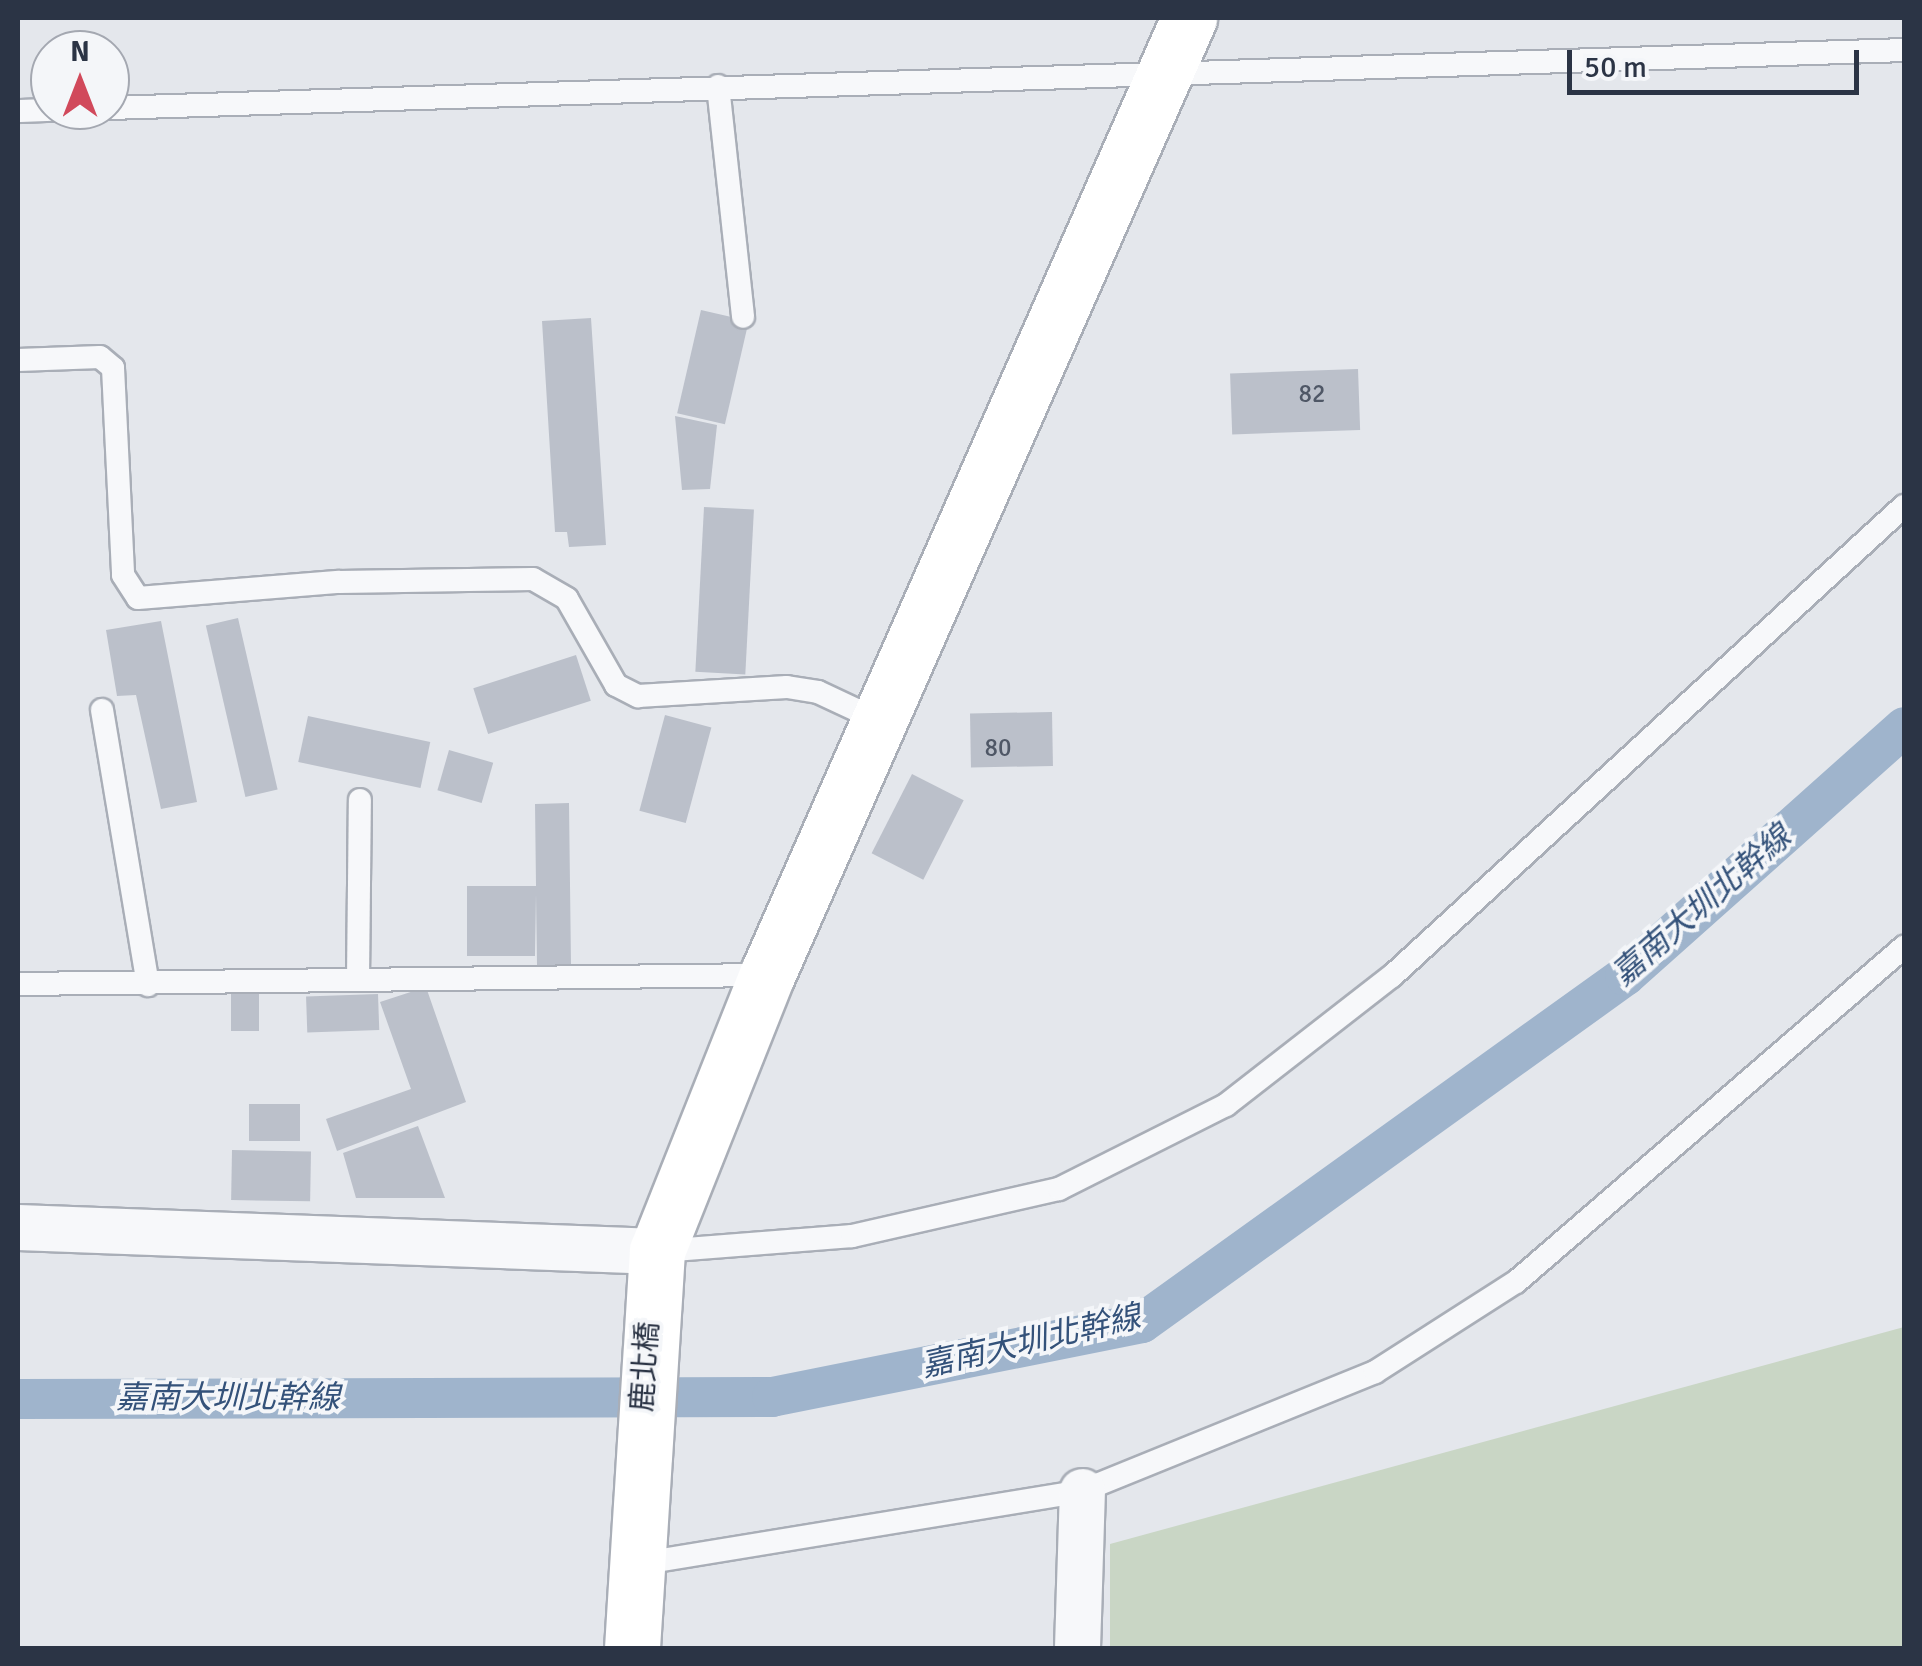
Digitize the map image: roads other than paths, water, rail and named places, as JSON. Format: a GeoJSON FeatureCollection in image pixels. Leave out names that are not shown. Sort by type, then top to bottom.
{"type":"FeatureCollection","features":[{"type":"Feature","properties":{"kind":"main road","name":"鹿北橋"},"geometry":{"type":"LineString","coordinates":[[632,1648],[633,1564],[654,1268],[768,975],[1189,18]]}},
{"type":"Feature","properties":{"kind":"street"},"geometry":{"type":"LineString","coordinates":[[18,1226],[654,1268]]}},
{"type":"Feature","properties":{"kind":"street"},"geometry":{"type":"LineString","coordinates":[[1076,1648],[1082,1491]]}},
{"type":"Feature","properties":{"kind":"lane"},"geometry":{"type":"LineString","coordinates":[[130,107],[1166,70],[1904,50]]}},
{"type":"Feature","properties":{"kind":"lane"},"geometry":{"type":"LineString","coordinates":[[718,86],[743,317]]}},
{"type":"Feature","properties":{"kind":"lane"},"geometry":{"type":"LineString","coordinates":[[18,360],[100,357],[113,368],[122,575],[138,598],[339,582],[533,579],[567,600],[616,684],[638,696],[786,687],[818,692],[882,722]]}},
{"type":"Feature","properties":{"kind":"lane"},"geometry":{"type":"LineString","coordinates":[[654,1268],[852,1236],[1059,1189],[1226,1105],[1392,976],[1904,506]]}},
{"type":"Feature","properties":{"kind":"lane"},"geometry":{"type":"LineString","coordinates":[[102,710],[148,986]]}},
{"type":"Feature","properties":{"kind":"lane"},"geometry":{"type":"LineString","coordinates":[[358,979],[360,800]]}},
{"type":"Feature","properties":{"kind":"lane"},"geometry":{"type":"LineString","coordinates":[[633,1564],[1082,1491],[1375,1372],[1516,1282],[1904,947]]}},
{"type":"Feature","properties":{"kind":"lane"},"geometry":{"type":"LineString","coordinates":[[18,984],[148,986],[358,979],[768,975]]}},
{"type":"Feature","properties":{"kind":"waterway","name":"嘉南大圳北幹線"},"geometry":{"type":"LineString","coordinates":[[18,1399],[772,1397],[1142,1323],[1625,976],[1904,727]]}}]}
